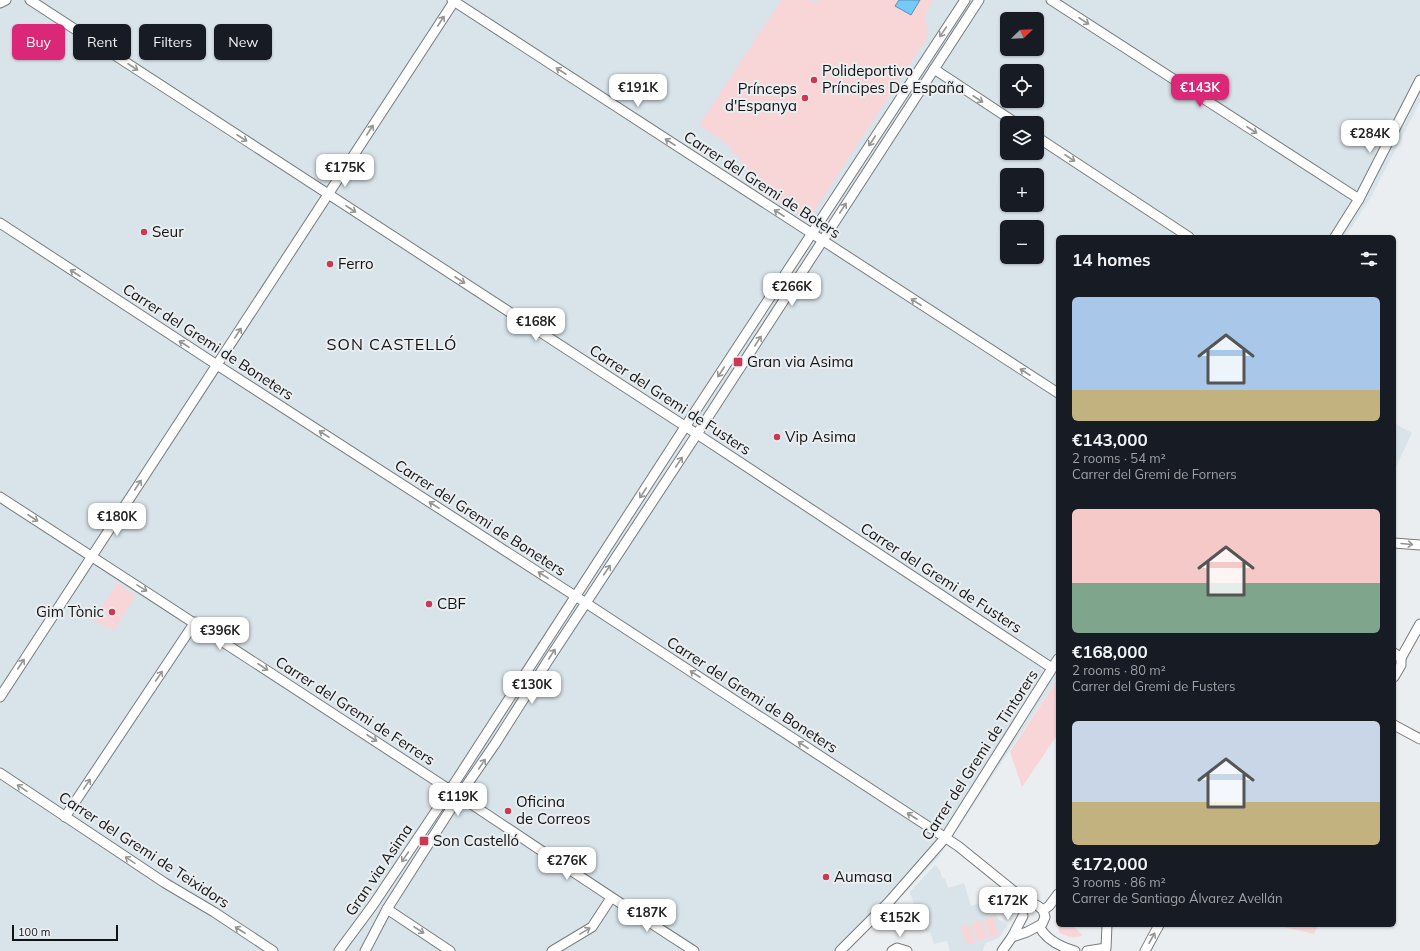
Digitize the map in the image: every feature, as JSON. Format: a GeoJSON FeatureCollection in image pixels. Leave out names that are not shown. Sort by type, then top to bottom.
{"type":"FeatureCollection","features":[{"type":"Feature","properties":{"kind":"street"},"geometry":{"type":"LineString","coordinates":[[0,3],[6,0]]}},
{"type":"Feature","properties":{"kind":"street","name":"Carrer del Gremi de Fusters"},"geometry":{"type":"LineString","coordinates":[[30,0],[697,434],[1052,668]]}},
{"type":"Feature","properties":{"kind":"street","name":"Gran via Asima"},"geometry":{"type":"LineString","coordinates":[[339,951],[373,905],[450,790],[685,427],[965,0]]}},
{"type":"Feature","properties":{"kind":"street","name":"Gran via Asima"},"geometry":{"type":"LineString","coordinates":[[365,951],[387,909],[979,0]]}},
{"type":"Feature","properties":{"kind":"street"},"geometry":{"type":"LineString","coordinates":[[1051,0],[1359,199]]}},
{"type":"Feature","properties":{"kind":"street"},"geometry":{"type":"LineString","coordinates":[[0,697],[454,1]]}},
{"type":"Feature","properties":{"kind":"street","name":"Carrer del Gremi de Boters"},"geometry":{"type":"LineString","coordinates":[[454,1],[1056,392]]}},
{"type":"Feature","properties":{"kind":"street"},"geometry":{"type":"LineString","coordinates":[[934,70],[1005,116]]}},
{"type":"Feature","properties":{"kind":"street"},"geometry":{"type":"LineString","coordinates":[[1336,235],[1359,199],[1420,80]]}},
{"type":"Feature","properties":{"kind":"street"},"geometry":{"type":"LineString","coordinates":[[1044,142],[1186,235]]}},
{"type":"Feature","properties":{"kind":"street","name":"Carrer del Gremi de Boneters"},"geometry":{"type":"LineString","coordinates":[[0,223],[217,365],[586,602],[958,846],[1021,897]]}},
{"type":"Feature","properties":{"kind":"street","name":"Carrer del Gremi de Ferrers"},"geometry":{"type":"LineString","coordinates":[[0,497],[195,622],[460,796],[611,898],[694,951]]}},
{"type":"Feature","properties":{"kind":"street"},"geometry":{"type":"LineString","coordinates":[[1396,543],[1420,545]]}},
{"type":"Feature","properties":{"kind":"street"},"geometry":{"type":"LineString","coordinates":[[65,817],[195,622]]}},
{"type":"Feature","properties":{"kind":"street"},"geometry":{"type":"LineString","coordinates":[[1396,674],[1401,665],[1398,656],[1420,624]]}},
{"type":"Feature","properties":{"kind":"street","name":"Carrer del Gremi de Tintorers"},"geometry":{"type":"LineString","coordinates":[[840,951],[888,903],[945,838],[1056,662]]}},
{"type":"Feature","properties":{"kind":"street"},"geometry":{"type":"LineString","coordinates":[[1396,726],[1420,739]]}},
{"type":"Feature","properties":{"kind":"street","name":"Carrer del Gremi de Teixidors"},"geometry":{"type":"LineString","coordinates":[[0,773],[165,883],[214,912],[272,951]]}},
{"type":"Feature","properties":{"kind":"street"},"geometry":{"type":"LineString","coordinates":[[1012,937],[1027,932],[1037,926],[1044,921],[1045,917],[1039,908],[1021,897]]}},
{"type":"Feature","properties":{"kind":"street"},"geometry":{"type":"LineString","coordinates":[[1021,897],[1027,924],[1037,926],[1047,937],[1063,948],[1075,951]]}},
{"type":"Feature","properties":{"kind":"street"},"geometry":{"type":"LineString","coordinates":[[1002,951],[1012,937],[1028,907],[1039,908],[1049,906],[1056,897]]}},
{"type":"Feature","properties":{"kind":"street"},"geometry":{"type":"LineString","coordinates":[[552,951],[592,927],[611,898]]}},
{"type":"Feature","properties":{"kind":"street"},"geometry":{"type":"LineString","coordinates":[[387,909],[450,951]]}},
{"type":"Feature","properties":{"kind":"street"},"geometry":{"type":"LineString","coordinates":[[1087,951],[1106,949],[1107,927]]}},
{"type":"Feature","properties":{"kind":"street"},"geometry":{"type":"LineString","coordinates":[[1145,951],[1158,927]]}},
{"type":"Feature","properties":{"kind":"street"},"geometry":{"type":"LineString","coordinates":[[892,951],[897,948],[907,951]]}},
{"type":"Feature","properties":{"kind":"shaded area"},"geometry":{"type":"Polygon","coordinates":[[[0,0],[1420,0],[1420,102],[1371,197],[1346,235],[1056,235],[1056,681],[938,858],[848,951],[0,951],[0,0]]]}},
{"type":"Feature","properties":{"kind":"shaded area","name":"Prínceps d'Espanya"},"geometry":{"type":"Polygon","coordinates":[[[781,0],[810,0],[816,3],[819,0],[934,0],[925,14],[928,36],[813,213],[801,216],[745,179],[750,170],[743,166],[744,163],[739,160],[740,158],[730,151],[732,148],[699,125],[781,0]]]}},
{"type":"Feature","properties":{"kind":"shaded area"},"geometry":{"type":"Polygon","coordinates":[[[1396,424],[1412,433],[1396,467],[1396,424]]]}},
{"type":"Feature","properties":{"kind":"shaded area","name":"Gim Tònic"},"geometry":{"type":"Polygon","coordinates":[[[117,583],[136,596],[113,631],[93,620],[117,583]]]}},
{"type":"Feature","properties":{"kind":"shaded area"},"geometry":{"type":"Polygon","coordinates":[[[1056,681],[1056,737],[1022,787],[1010,752],[1056,681]]]}},
{"type":"Feature","properties":{"kind":"shaded area"},"geometry":{"type":"Polygon","coordinates":[[[935,865],[940,870],[948,888],[964,883],[971,906],[986,901],[990,915],[996,914],[998,919],[1008,925],[999,938],[986,943],[983,951],[950,951],[947,941],[934,944],[930,932],[927,933],[924,927],[921,928],[910,892],[935,865]]]}},
{"type":"Feature","properties":{"kind":"shaded area"},"geometry":{"type":"Polygon","coordinates":[[[993,916],[999,935],[990,938],[984,919],[993,916]]]}},
{"type":"Feature","properties":{"kind":"shaded area"},"geometry":{"type":"Polygon","coordinates":[[[982,920],[987,938],[978,942],[972,923],[982,920]]]}},
{"type":"Feature","properties":{"kind":"shaded area"},"geometry":{"type":"Polygon","coordinates":[[[969,924],[976,942],[967,945],[960,927],[969,924]]]}},
{"type":"Feature","properties":{"kind":"shaded area"},"geometry":{"type":"Polygon","coordinates":[[[1058,927],[1074,927],[1082,936],[1067,936],[1059,932],[1058,927]]]}},
{"type":"Feature","properties":{"kind":"shaded area"},"geometry":{"type":"Polygon","coordinates":[[[1284,927],[1317,927],[1314,934],[1284,927]]]}},
{"type":"Feature","properties":{"kind":"water"},"geometry":{"type":"Polygon","coordinates":[[[899,0],[920,0],[911,15],[895,6],[899,0]]]}},
{"type":"Feature","properties":{"kind":"place","name":"Polideportivo Príncipes De España"},"geometry":{"type":"Point","coordinates":[814,80]}},
{"type":"Feature","properties":{"kind":"place","name":"Prínceps d'Espanya"},"geometry":{"type":"Point","coordinates":[805,98]}},
{"type":"Feature","properties":{"kind":"place","name":"Seur"},"geometry":{"type":"Point","coordinates":[144,232]}},
{"type":"Feature","properties":{"kind":"place","name":"Ferro"},"geometry":{"type":"Point","coordinates":[330,264]}},
{"type":"Feature","properties":{"kind":"place","name":"Gran via Asima"},"geometry":{"type":"Point","coordinates":[738,362]}},
{"type":"Feature","properties":{"kind":"place","name":"Vip Asima"},"geometry":{"type":"Point","coordinates":[777,437]}},
{"type":"Feature","properties":{"kind":"place","name":"CBF"},"geometry":{"type":"Point","coordinates":[429,604]}},
{"type":"Feature","properties":{"kind":"place","name":"Gim Tònic"},"geometry":{"type":"Point","coordinates":[112,612]}},
{"type":"Feature","properties":{"kind":"place","name":"Oficina de Correos"},"geometry":{"type":"Point","coordinates":[508,811]}},
{"type":"Feature","properties":{"kind":"place","name":"Son Castelló"},"geometry":{"type":"Point","coordinates":[424,841]}},
{"type":"Feature","properties":{"kind":"place","name":"Aumasa"},"geometry":{"type":"Point","coordinates":[826,877]}},
{"type":"Feature","properties":{"kind":"district","name":"SON CASTELLÓ"},"geometry":{"type":"Point","coordinates":[392,344]}}]}
